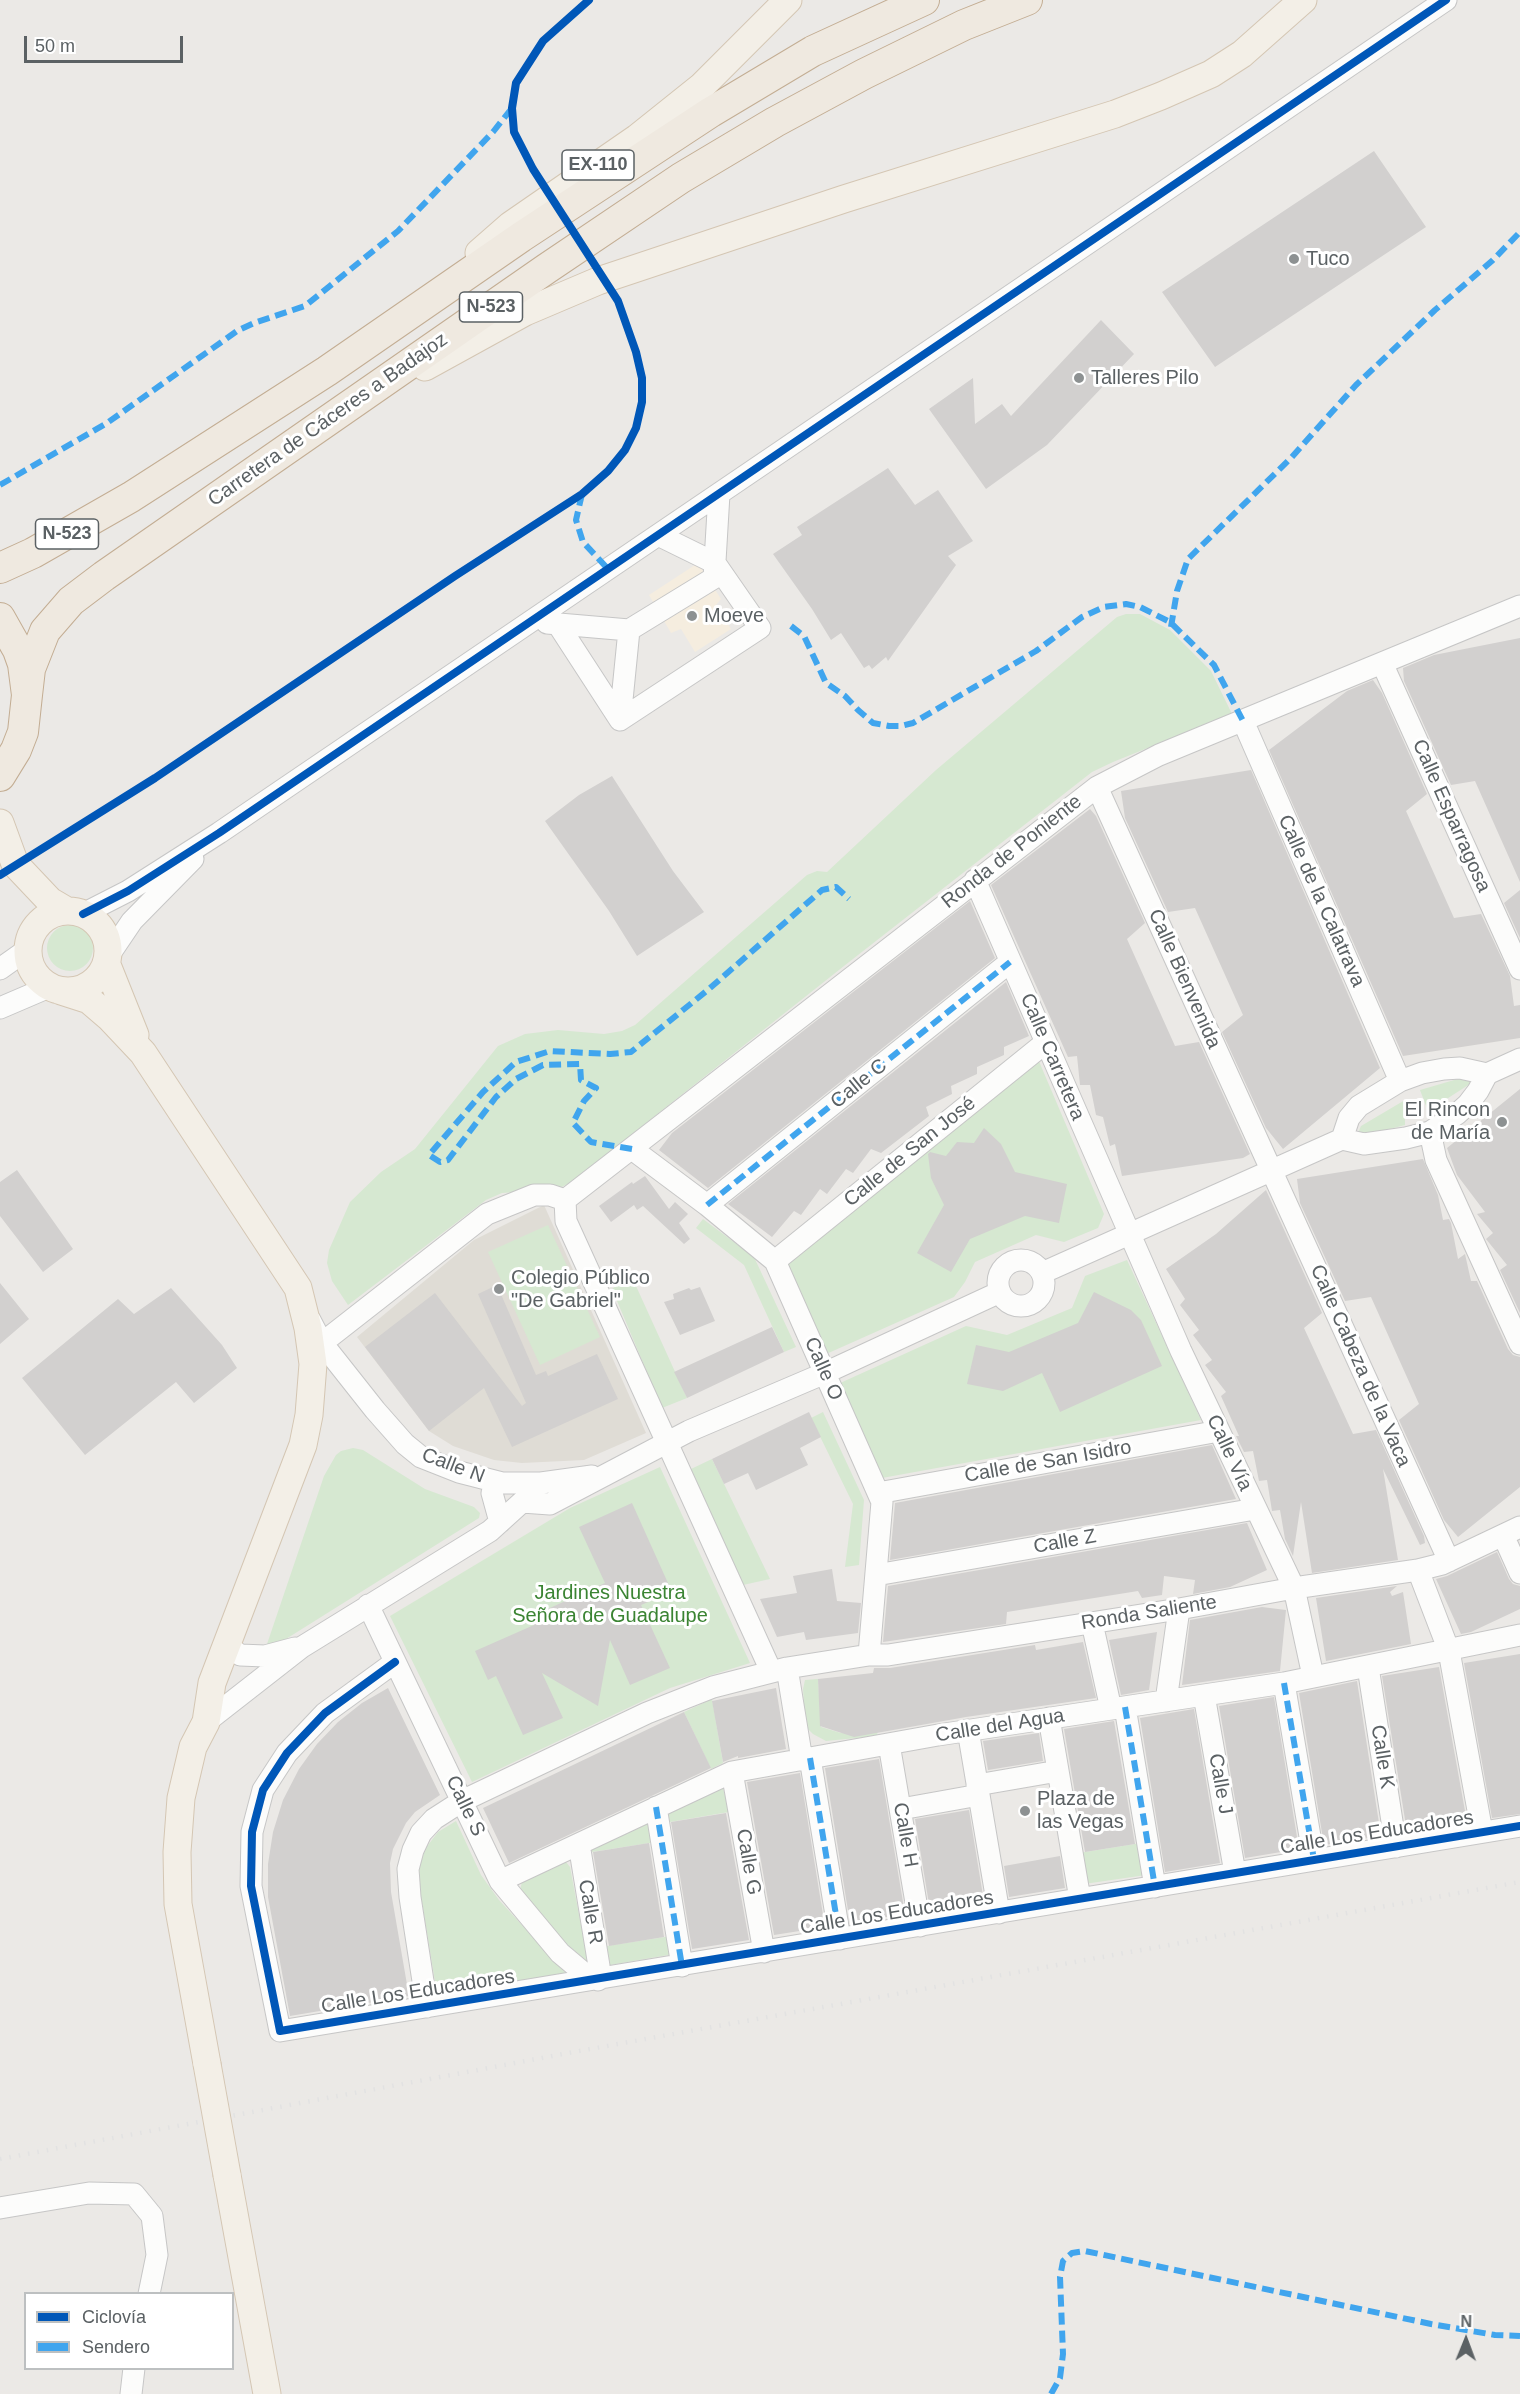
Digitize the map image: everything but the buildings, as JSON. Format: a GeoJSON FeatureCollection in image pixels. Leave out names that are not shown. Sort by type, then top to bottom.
{"type":"FeatureCollection","features":[{"type":"Feature","properties":{"kind":"highway","name":"Carretera de Cáceres a Badajoz"},"geometry":{"type":"LineString","coordinates":[[0,568],[33,553],[131,497],[327,371],[521,237],[711,112],[813,51],[924,0]]}},
{"type":"Feature","properties":{"kind":"highway","name":"Carretera de Cáceres a Badajoz"},"geometry":{"type":"LineString","coordinates":[[27,695],[30,669],[45,632],[71,601],[546,268],[691,173],[775,122],[864,74],[964,25],[1027,0]]}},
{"type":"Feature","properties":{"kind":"highway","name":"N-523"},"geometry":{"type":"LineString","coordinates":[[0,618],[18,650],[25,672],[27,695],[22,732],[16,750],[0,776]]}},
{"type":"Feature","properties":{"kind":"main road","name":"EX-110"},"geometry":{"type":"LineString","coordinates":[[399,322],[511,225],[638,138],[702,86],[788,0]]}},
{"type":"Feature","properties":{"kind":"main road"},"geometry":{"type":"LineString","coordinates":[[326,421],[525,312],[598,281],[844,198],[1115,114],[1161,96],[1211,74],[1242,54],[1303,0]]}},
{"type":"Feature","properties":{"kind":"main road"},"geometry":{"type":"LineString","coordinates":[[0,823],[15,864],[50,901],[95,921],[103,931],[108,943],[108,960],[143,1053]]}},
{"type":"Feature","properties":{"kind":"main road"},"geometry":{"type":"LineString","coordinates":[[0,862],[14,879],[24,898],[33,972],[55,989],[89,1000],[110,1018],[143,1053],[263,1233],[301,1299],[312,1364],[309,1415],[303,1445],[212,1683],[206,1722],[193,1747],[181,1798],[177,1852],[178,1904],[267,2394]]}},
{"type":"Feature","properties":{"kind":"main road"},"geometry":{"type":"LineString","coordinates":[[30,940],[41,921],[52,914],[75,912]]}},
{"type":"Feature","properties":{"kind":"main road"},"geometry":{"type":"LineString","coordinates":[[55,989],[84,989],[101,976],[108,960]]}},
{"type":"Feature","properties":{"kind":"street"},"geometry":{"type":"LineString","coordinates":[[75,912],[128,891],[219,833],[1446,0]]}},
{"type":"Feature","properties":{"kind":"street"},"geometry":{"type":"LineString","coordinates":[[528,623],[557,623],[629,630],[714,578],[719,494]]}},
{"type":"Feature","properties":{"kind":"street"},"geometry":{"type":"LineString","coordinates":[[620,720],[760,628],[715,563],[658,535]]}},
{"type":"Feature","properties":{"kind":"street","name":"Ronda de Poniente"},"geometry":{"type":"LineString","coordinates":[[565,1200],[1097,787],[1159,755],[1520,607]]}},
{"type":"Feature","properties":{"kind":"street"},"geometry":{"type":"LineString","coordinates":[[557,623],[620,720]]}},
{"type":"Feature","properties":{"kind":"street"},"geometry":{"type":"LineString","coordinates":[[620,720],[629,630]]}},
{"type":"Feature","properties":{"kind":"street","name":"Calle Esparragosa"},"geometry":{"type":"LineString","coordinates":[[1382,663],[1520,969]]}},
{"type":"Feature","properties":{"kind":"street","name":"Calle de la Calatrava"},"geometry":{"type":"LineString","coordinates":[[1243,721],[1400,1081]]}},
{"type":"Feature","properties":{"kind":"street","name":"Calle Bienvenida"},"geometry":{"type":"LineString","coordinates":[[1097,787],[1272,1170]]}},
{"type":"Feature","properties":{"kind":"street"},"geometry":{"type":"LineString","coordinates":[[108,960],[132,921],[219,833]]}},
{"type":"Feature","properties":{"kind":"street","name":"Calle Carretera"},"geometry":{"type":"LineString","coordinates":[[975,880],[1129,1234]]}},
{"type":"Feature","properties":{"kind":"street"},"geometry":{"type":"LineString","coordinates":[[0,969],[30,940]]}},
{"type":"Feature","properties":{"kind":"street","name":"Calle C"},"geometry":{"type":"LineString","coordinates":[[707,1205],[1010,962]]}},
{"type":"Feature","properties":{"kind":"street"},"geometry":{"type":"LineString","coordinates":[[0,1008],[55,989]]}},
{"type":"Feature","properties":{"kind":"street","name":"Calle de San José"},"geometry":{"type":"LineString","coordinates":[[775,1261],[1046,1043]]}},
{"type":"Feature","properties":{"kind":"street"},"geometry":{"type":"LineString","coordinates":[[1342,1139],[1349,1118],[1359,1106],[1400,1081],[1422,1073],[1444,1069],[1460,1068],[1487,1074],[1520,1059]]}},
{"type":"Feature","properties":{"kind":"street"},"geometry":{"type":"LineString","coordinates":[[1042,1273],[1342,1139],[1365,1144],[1430,1132],[1468,1104],[1487,1074]]}},
{"type":"Feature","properties":{"kind":"street"},"geometry":{"type":"LineString","coordinates":[[1430,1132],[1436,1160],[1520,1344]]}},
{"type":"Feature","properties":{"kind":"street","name":"Calle O"},"geometry":{"type":"LineString","coordinates":[[632,1149],[707,1205],[775,1261],[882,1502],[869,1655]]}},
{"type":"Feature","properties":{"kind":"street","name":"Calle Cabeza de la Vaca"},"geometry":{"type":"LineString","coordinates":[[1272,1170],[1449,1561]]}},
{"type":"Feature","properties":{"kind":"street"},"geometry":{"type":"LineString","coordinates":[[327,1339],[487,1214],[534,1196],[550,1195],[565,1200],[566,1221],[668,1443],[779,1669],[806,1759],[840,1939]]}},
{"type":"Feature","properties":{"kind":"street","name":"Calle Vía"},"geometry":{"type":"LineString","coordinates":[[1129,1234],[1255,1509],[1294,1588],[1313,1676]]}},
{"type":"Feature","properties":{"kind":"street"},"geometry":{"type":"LineString","coordinates":[[1018,1261],[1032,1263],[1042,1273],[1044,1286],[1042,1293],[1034,1303],[1014,1305],[1008,1302],[1000,1292],[1001,1272],[1012,1263],[1018,1261]]}},
{"type":"Feature","properties":{"kind":"street","name":"Calle N"},"geometry":{"type":"LineString","coordinates":[[301,1299],[375,1410],[405,1444],[421,1456],[459,1472],[502,1483],[523,1492],[541,1483],[605,1474],[689,1431],[825,1373],[1000,1292]]}},
{"type":"Feature","properties":{"kind":"street","name":"Calle de San Isidro"},"geometry":{"type":"LineString","coordinates":[[878,1493],[1219,1431]]}},
{"type":"Feature","properties":{"kind":"street"},"geometry":{"type":"LineString","coordinates":[[421,1456],[470,1486],[492,1492],[523,1492]]}},
{"type":"Feature","properties":{"kind":"street"},"geometry":{"type":"LineString","coordinates":[[492,1492],[500,1522]]}},
{"type":"Feature","properties":{"kind":"street"},"geometry":{"type":"LineString","coordinates":[[206,1722],[302,1647],[490,1531],[500,1522],[523,1492]]}},
{"type":"Feature","properties":{"kind":"street","name":"Calle Z"},"geometry":{"type":"LineString","coordinates":[[876,1575],[1255,1509]]}},
{"type":"Feature","properties":{"kind":"street"},"geometry":{"type":"LineString","coordinates":[[1511,1531],[1520,1573]]}},
{"type":"Feature","properties":{"kind":"street","name":"Ronda Saliente"},"geometry":{"type":"LineString","coordinates":[[427,2007],[408,1869],[412,1850],[421,1833],[435,1819],[462,1801],[647,1713],[712,1687],[779,1669],[869,1655],[888,1655],[1179,1609],[1294,1588],[1418,1570],[1449,1561],[1511,1531]]}},
{"type":"Feature","properties":{"kind":"street"},"geometry":{"type":"LineString","coordinates":[[1418,1570],[1449,1651],[1482,1832]]}},
{"type":"Feature","properties":{"kind":"street","name":"Calle S"},"geometry":{"type":"LineString","coordinates":[[368,1605],[500,1881],[560,1953],[585,1974],[598,1980]]}},
{"type":"Feature","properties":{"kind":"street"},"geometry":{"type":"LineString","coordinates":[[1166,1701],[1179,1609]]}},
{"type":"Feature","properties":{"kind":"street"},"geometry":{"type":"LineString","coordinates":[[1092,1623],[1118,1708],[1155,1887]]}},
{"type":"Feature","properties":{"kind":"street","name":"Calle del Agua"},"geometry":{"type":"LineString","coordinates":[[500,1881],[732,1772],[968,1730],[1284,1683],[1368,1668],[1520,1635]]}},
{"type":"Feature","properties":{"kind":"street"},"geometry":{"type":"LineString","coordinates":[[227,1645],[240,1655],[265,1656],[302,1647]]}},
{"type":"Feature","properties":{"kind":"street","name":"Calle Los Educadores"},"geometry":{"type":"LineString","coordinates":[[395,1662],[325,1713],[287,1753],[263,1790],[252,1832],[251,1886],[280,2031],[1520,1826]]}},
{"type":"Feature","properties":{"kind":"street","name":"Calle K"},"geometry":{"type":"LineString","coordinates":[[1368,1668],[1396,1847]]}},
{"type":"Feature","properties":{"kind":"street"},"geometry":{"type":"LineString","coordinates":[[1284,1683],[1314,1860]]}},
{"type":"Feature","properties":{"kind":"street","name":"Calle J"},"geometry":{"type":"LineString","coordinates":[[1204,1695],[1235,1873]]}},
{"type":"Feature","properties":{"kind":"street"},"geometry":{"type":"LineString","coordinates":[[1049,1718],[1080,1899]]}},
{"type":"Feature","properties":{"kind":"street"},"geometry":{"type":"LineString","coordinates":[[968,1730],[999,1913]]}},
{"type":"Feature","properties":{"kind":"street","name":"Calle H"},"geometry":{"type":"LineString","coordinates":[[889,1744],[920,1926]]}},
{"type":"Feature","properties":{"kind":"street"},"geometry":{"type":"LineString","coordinates":[[900,1809],[1058,1771]]}},
{"type":"Feature","properties":{"kind":"street","name":"Calle G"},"geometry":{"type":"LineString","coordinates":[[732,1772],[764,1952]]}},
{"type":"Feature","properties":{"kind":"street"},"geometry":{"type":"LineString","coordinates":[[656,1807],[682,1966]]}},
{"type":"Feature","properties":{"kind":"street","name":"Calle R"},"geometry":{"type":"LineString","coordinates":[[579,1844],[599,1966],[598,1980]]}},
{"type":"Feature","properties":{"kind":"street"},"geometry":{"type":"LineString","coordinates":[[0,2208],[89,2193],[134,2194],[152,2216],[158,2255],[149,2292]]}},
{"type":"Feature","properties":{"kind":"street"},"geometry":{"type":"LineString","coordinates":[[131,2394],[134,2370]]}},
{"type":"Feature","properties":{"kind":"shaded area","name":"Moeve"},"geometry":{"type":"Polygon","coordinates":[[[698,563],[721,599],[716,605],[731,629],[695,652],[681,629],[671,633],[649,595],[698,563]]]}},
{"type":"Feature","properties":{"kind":"shaded area","name":"Colegio Público \"De Gabriel\""},"geometry":{"type":"Polygon","coordinates":[[[544,1205],[646,1433],[584,1460],[522,1463],[494,1460],[453,1446],[429,1431],[357,1337],[474,1240],[544,1205]]]}},
{"type":"Feature","properties":{"kind":"green space"},"geometry":{"type":"Polygon","coordinates":[[[1126,614],[1140,614],[1170,630],[1211,671],[1232,714],[1092,772],[573,1181],[558,1189],[502,1193],[486,1200],[348,1305],[332,1281],[327,1263],[329,1250],[350,1202],[381,1172],[415,1149],[498,1046],[525,1034],[558,1030],[604,1034],[622,1031],[635,1025],[807,875],[817,871],[827,872],[936,770],[1117,617],[1126,614]]]}},
{"type":"Feature","properties":{"kind":"green space"},"geometry":{"type":"Polygon","coordinates":[[[70,925],[79,926],[87,931],[92,939],[92,957],[87,965],[79,970],[70,971],[61,970],[53,965],[48,957],[47,948],[48,939],[53,931],[61,926],[70,925]]]}},
{"type":"Feature","properties":{"kind":"green space"},"geometry":{"type":"Polygon","coordinates":[[[1038,1059],[1104,1214],[1098,1228],[1064,1242],[1036,1235],[975,1262],[954,1297],[824,1355],[781,1260],[1038,1059]]]}},
{"type":"Feature","properties":{"kind":"green space"},"geometry":{"type":"Polygon","coordinates":[[[1461,1078],[1473,1082],[1428,1111],[1420,1090],[1461,1078]]]}},
{"type":"Feature","properties":{"kind":"green space"},"geometry":{"type":"Polygon","coordinates":[[[1405,1100],[1405,1125],[1367,1135],[1358,1133],[1361,1126],[1405,1100]]]}},
{"type":"Feature","properties":{"kind":"green space"},"geometry":{"type":"Polygon","coordinates":[[[703,1219],[754,1257],[796,1347],[784,1352],[744,1265],[696,1228],[703,1219]]]}},
{"type":"Feature","properties":{"kind":"green space"},"geometry":{"type":"Polygon","coordinates":[[[548,1225],[600,1337],[540,1365],[488,1252],[548,1225]]]}},
{"type":"Feature","properties":{"kind":"green space"},"geometry":{"type":"Polygon","coordinates":[[[1127,1260],[1201,1420],[882,1478],[838,1384],[966,1326],[1007,1335],[1072,1308],[1085,1276],[1127,1260]]]}},
{"type":"Feature","properties":{"kind":"green space"},"geometry":{"type":"Polygon","coordinates":[[[631,1275],[687,1398],[662,1408],[612,1289],[631,1275]]]}},
{"type":"Feature","properties":{"kind":"green space"},"geometry":{"type":"Polygon","coordinates":[[[823,1412],[864,1500],[859,1565],[845,1567],[853,1504],[811,1418],[823,1412]]]}},
{"type":"Feature","properties":{"kind":"green space"},"geometry":{"type":"Polygon","coordinates":[[[353,1448],[363,1450],[425,1489],[474,1507],[480,1513],[479,1518],[270,1649],[266,1647],[324,1476],[336,1455],[353,1448]]]}},
{"type":"Feature","properties":{"kind":"green space"},"geometry":{"type":"Polygon","coordinates":[[[712,1459],[770,1579],[743,1585],[691,1469],[712,1459]]]}},
{"type":"Feature","properties":{"kind":"green space","name":"Jardines Nuestra Señora de Guadalupe"},"geometry":{"type":"Polygon","coordinates":[[[660,1467],[750,1663],[670,1688],[472,1782],[390,1616],[570,1508],[660,1467]]]}},
{"type":"Feature","properties":{"kind":"green space"},"geometry":{"type":"Polygon","coordinates":[[[818,1679],[821,1727],[841,1733],[878,1728],[877,1736],[826,1741],[813,1734],[808,1729],[805,1720],[803,1689],[805,1680],[818,1679]]]}},
{"type":"Feature","properties":{"kind":"green space"},"geometry":{"type":"Polygon","coordinates":[[[712,1699],[723,1763],[711,1769],[684,1712],[712,1699]]]}},
{"type":"Feature","properties":{"kind":"green space"},"geometry":{"type":"Polygon","coordinates":[[[723,1788],[729,1812],[664,1823],[662,1813],[723,1788]]]}},
{"type":"Feature","properties":{"kind":"green space"},"geometry":{"type":"Polygon","coordinates":[[[651,1818],[656,1842],[592,1852],[592,1848],[651,1818]]]}},
{"type":"Feature","properties":{"kind":"green space"},"geometry":{"type":"Polygon","coordinates":[[[456,1821],[481,1875],[499,1900],[566,1973],[437,1994],[420,1890],[419,1869],[425,1849],[438,1832],[456,1821]]]}},
{"type":"Feature","properties":{"kind":"green space"},"geometry":{"type":"Polygon","coordinates":[[[1141,1843],[1146,1875],[1084,1884],[1079,1853],[1141,1843]]]}},
{"type":"Feature","properties":{"kind":"green space"},"geometry":{"type":"Polygon","coordinates":[[[566,1862],[570,1867],[588,1962],[562,1940],[520,1891],[522,1881],[566,1862]]]}},
{"type":"Feature","properties":{"kind":"green space"},"geometry":{"type":"Polygon","coordinates":[[[671,1936],[674,1954],[610,1965],[607,1946],[671,1936]]]}},
{"type":"Feature","properties":{"kind":"railway"},"geometry":{"type":"LineString","coordinates":[[0,2159],[601,2047],[1520,1882]]}},
{"type":"Feature","properties":{"kind":"marked path"},"geometry":{"type":"LineString","coordinates":[[0,485],[107,423],[237,331],[305,306],[398,231],[493,132],[512,108]]}},
{"type":"Feature","properties":{"kind":"marked path"},"geometry":{"type":"LineString","coordinates":[[1171,627],[1177,591],[1188,559],[1291,458],[1356,385],[1435,310],[1493,260],[1520,232]]}},
{"type":"Feature","properties":{"kind":"marked path"},"geometry":{"type":"LineString","coordinates":[[582,494],[576,520],[583,542],[608,569]]}},
{"type":"Feature","properties":{"kind":"marked path"},"geometry":{"type":"LineString","coordinates":[[791,626],[804,636],[826,683],[845,696],[873,723],[901,726],[913,723],[1036,651],[1082,617],[1104,607],[1126,604],[1140,607],[1170,622],[1214,665],[1243,721]]}},
{"type":"Feature","properties":{"kind":"marked path"},"geometry":{"type":"LineString","coordinates":[[632,1149],[591,1142],[573,1123],[584,1101],[596,1088],[581,1080],[580,1064],[543,1065],[516,1079],[496,1097],[448,1160],[440,1162],[429,1155],[483,1092],[516,1062],[550,1051],[610,1054],[631,1052],[709,989],[822,890],[836,887],[849,899]]}},
{"type":"Feature","properties":{"kind":"marked path"},"geometry":{"type":"LineString","coordinates":[[707,1205],[1010,962]]}},
{"type":"Feature","properties":{"kind":"marked path"},"geometry":{"type":"LineString","coordinates":[[1284,1683],[1314,1860]]}},
{"type":"Feature","properties":{"kind":"marked path"},"geometry":{"type":"LineString","coordinates":[[1125,1707],[1155,1887]]}},
{"type":"Feature","properties":{"kind":"marked path"},"geometry":{"type":"LineString","coordinates":[[810,1758],[840,1939]]}},
{"type":"Feature","properties":{"kind":"marked path"},"geometry":{"type":"LineString","coordinates":[[656,1807],[682,1966]]}},
{"type":"Feature","properties":{"kind":"marked path"},"geometry":{"type":"LineString","coordinates":[[1051,2394],[1060,2378],[1063,2354],[1060,2277],[1063,2261],[1072,2253],[1085,2251],[1431,2324],[1495,2335],[1520,2336]]}},
{"type":"Feature","properties":{"kind":"cycle path"},"geometry":{"type":"LineString","coordinates":[[0,875],[155,778],[455,576],[582,494],[608,471],[625,450],[636,428],[642,402],[642,378],[636,352],[618,301],[533,169],[514,132],[512,108],[516,83],[543,41],[589,0]]}},
{"type":"Feature","properties":{"kind":"cycle path"},"geometry":{"type":"LineString","coordinates":[[83,914],[128,891],[219,833],[1446,0]]}},
{"type":"Feature","properties":{"kind":"cycle path"},"geometry":{"type":"LineString","coordinates":[[395,1662],[325,1713],[287,1753],[263,1790],[252,1832],[251,1886],[280,2031],[1520,1826]]}},
{"type":"Feature","properties":{"kind":"place","name":"Tuco"},"geometry":{"type":"Point","coordinates":[1294,259]}},
{"type":"Feature","properties":{"kind":"place","name":"Talleres Pilo"},"geometry":{"type":"Point","coordinates":[1079,378]}},
{"type":"Feature","properties":{"kind":"place","name":"Moeve"},"geometry":{"type":"Point","coordinates":[692,616]}},
{"type":"Feature","properties":{"kind":"place","name":"El Rincon de María"},"geometry":{"type":"Point","coordinates":[1502,1122]}},
{"type":"Feature","properties":{"kind":"place","name":"Colegio Público \"De Gabriel\""},"geometry":{"type":"Point","coordinates":[499,1289]}},
{"type":"Feature","properties":{"kind":"place","name":"Plaza de las Vegas"},"geometry":{"type":"Point","coordinates":[1025,1811]}}]}
